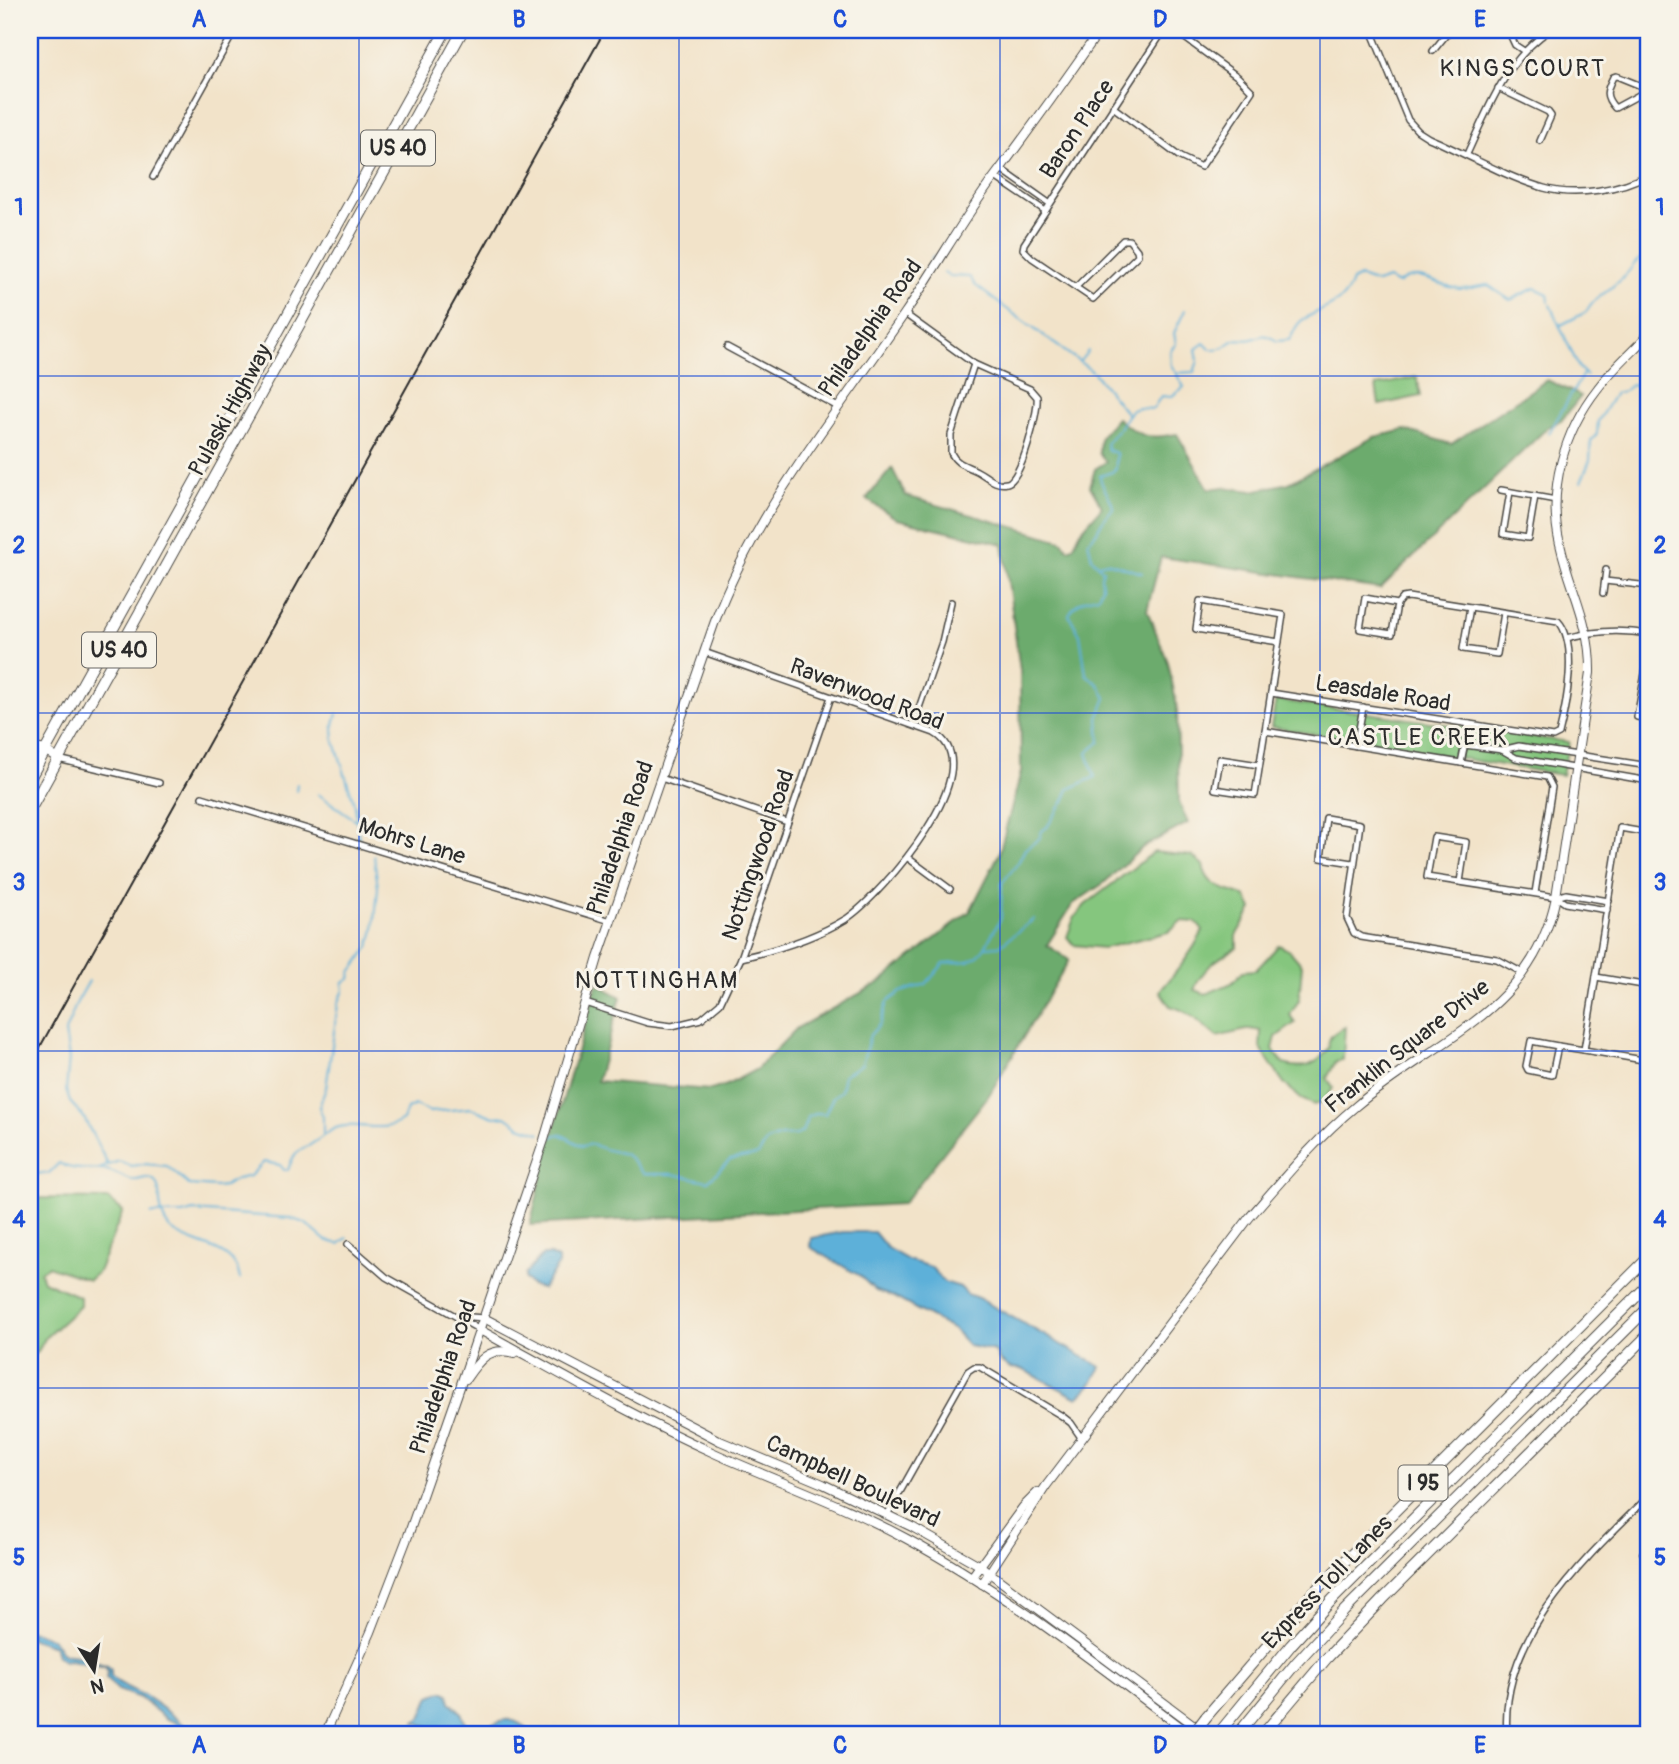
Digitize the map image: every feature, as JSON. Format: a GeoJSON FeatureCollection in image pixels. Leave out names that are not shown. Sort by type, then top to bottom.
{"type":"FeatureCollection","features":[{"type":"Feature","properties":{"kind":"highway","name":"Pulaski Highway"},"geometry":{"type":"LineString","coordinates":[[30,778],[446,30]]}},
{"type":"Feature","properties":{"kind":"highway","name":"Pulaski Highway"},"geometry":{"type":"LineString","coordinates":[[30,810],[463,30]]}},
{"type":"Feature","properties":{"kind":"highway","name":"I 95"},"geometry":{"type":"LineString","coordinates":[[1191,1734],[1311,1595],[1649,1257]]}},
{"type":"Feature","properties":{"kind":"highway","name":"Express Toll Lanes"},"geometry":{"type":"LineString","coordinates":[[1220,1732],[1291,1645],[1332,1600],[1649,1284]]}},
{"type":"Feature","properties":{"kind":"highway","name":"Express Toll Lanes"},"geometry":{"type":"LineString","coordinates":[[1238,1734],[1296,1663],[1344,1611],[1649,1307]]}},
{"type":"Feature","properties":{"kind":"highway","name":"I 95"},"geometry":{"type":"LineString","coordinates":[[1263,1734],[1327,1658],[1649,1334]]}},
{"type":"Feature","properties":{"kind":"main road","name":"Philadelphia Road"},"geometry":{"type":"LineString","coordinates":[[325,1734],[371,1632],[408,1536],[480,1331],[544,1140],[611,921],[720,606],[746,551],[807,452],[905,314],[995,177],[1100,30]]}},
{"type":"Feature","properties":{"kind":"main road","name":"Franklin Square Drive"},"geometry":{"type":"LineString","coordinates":[[982,1584],[1046,1486],[1249,1218],[1306,1153],[1356,1106],[1501,1000],[1523,973],[1542,940],[1556,897],[1590,673],[1587,632],[1560,544],[1556,500],[1561,463],[1578,419],[1607,377],[1649,334]]}},
{"type":"Feature","properties":{"kind":"main road"},"geometry":{"type":"LineString","coordinates":[[30,747],[45,750],[58,759]]}},
{"type":"Feature","properties":{"kind":"main road","name":"Campbell Boulevard"},"geometry":{"type":"LineString","coordinates":[[484,1318],[720,1441],[823,1484],[979,1565],[1206,1734]]}},
{"type":"Feature","properties":{"kind":"main road","name":"Campbell Boulevard"},"geometry":{"type":"LineString","coordinates":[[480,1331],[638,1417],[705,1449],[851,1510],[909,1540],[982,1584],[1191,1734]]}},
{"type":"Feature","properties":{"kind":"main road"},"geometry":{"type":"LineString","coordinates":[[460,1387],[488,1353],[505,1350],[530,1357]]}},
{"type":"Feature","properties":{"kind":"main road","name":"Franklin Square Drive"},"geometry":{"type":"LineString","coordinates":[[971,1578],[1023,1507],[1046,1486]]}},
{"type":"Feature","properties":{"kind":"street"},"geometry":{"type":"LineString","coordinates":[[153,177],[236,30]]}},
{"type":"Feature","properties":{"kind":"street","name":"Baron Place"},"geometry":{"type":"LineString","coordinates":[[1076,287],[1028,255],[1023,249],[1024,244],[1164,30]]}},
{"type":"Feature","properties":{"kind":"street"},"geometry":{"type":"LineString","coordinates":[[1113,107],[1180,157],[1201,167],[1252,91],[1238,77],[1174,30]]}},
{"type":"Feature","properties":{"kind":"street"},"geometry":{"type":"LineString","coordinates":[[1371,30],[1405,114],[1413,126],[1429,138],[1525,181],[1556,191],[1619,187],[1649,174]]}},
{"type":"Feature","properties":{"kind":"street"},"geometry":{"type":"LineString","coordinates":[[1433,51],[1450,30]]}},
{"type":"Feature","properties":{"kind":"street"},"geometry":{"type":"LineString","coordinates":[[1508,30],[1516,45],[1524,51]]}},
{"type":"Feature","properties":{"kind":"street"},"geometry":{"type":"LineString","coordinates":[[1467,154],[1508,71],[1524,51],[1550,30]]}},
{"type":"Feature","properties":{"kind":"street"},"geometry":{"type":"LineString","coordinates":[[1613,77],[1648,88],[1615,108],[1606,97],[1613,77]]}},
{"type":"Feature","properties":{"kind":"street"},"geometry":{"type":"LineString","coordinates":[[1498,88],[1548,112],[1550,117],[1540,141]]}},
{"type":"Feature","properties":{"kind":"street"},"geometry":{"type":"LineString","coordinates":[[1001,169],[1049,203]]}},
{"type":"Feature","properties":{"kind":"street"},"geometry":{"type":"LineString","coordinates":[[995,177],[1044,210]]}},
{"type":"Feature","properties":{"kind":"street"},"geometry":{"type":"LineString","coordinates":[[1123,240],[1129,240],[1137,250],[1138,255],[1093,299],[1076,287],[1123,240]]}},
{"type":"Feature","properties":{"kind":"street"},"geometry":{"type":"LineString","coordinates":[[905,314],[974,364],[1030,389],[1037,397],[1035,415],[1021,465],[1014,480],[1006,484],[992,481],[978,471],[960,464],[951,453],[951,435],[974,364]]}},
{"type":"Feature","properties":{"kind":"street"},"geometry":{"type":"LineString","coordinates":[[727,347],[838,407]]}},
{"type":"Feature","properties":{"kind":"street"},"geometry":{"type":"LineString","coordinates":[[1501,491],[1556,500]]}},
{"type":"Feature","properties":{"kind":"street"},"geometry":{"type":"LineString","coordinates":[[1510,492],[1503,534],[1528,538],[1535,496]]}},
{"type":"Feature","properties":{"kind":"street"},"geometry":{"type":"LineString","coordinates":[[1603,593],[1606,570]]}},
{"type":"Feature","properties":{"kind":"street"},"geometry":{"type":"LineString","coordinates":[[1605,581],[1649,586]]}},
{"type":"Feature","properties":{"kind":"street"},"geometry":{"type":"LineString","coordinates":[[1397,604],[1365,598],[1360,629],[1392,634],[1397,604],[1402,597],[1408,597],[1558,621],[1564,627],[1567,638],[1587,632],[1614,630],[1649,634]]}},
{"type":"Feature","properties":{"kind":"street"},"geometry":{"type":"LineString","coordinates":[[1259,765],[1220,759],[1215,789],[1255,795],[1259,765],[1265,731],[1279,642],[1283,615],[1200,601],[1196,629],[1279,642]]}},
{"type":"Feature","properties":{"kind":"street"},"geometry":{"type":"LineString","coordinates":[[914,725],[938,655],[951,602]]}},
{"type":"Feature","properties":{"kind":"street"},"geometry":{"type":"LineString","coordinates":[[1470,607],[1463,649],[1474,651],[1497,654],[1504,613]]}},
{"type":"Feature","properties":{"kind":"street","name":"Leasdale Road"},"geometry":{"type":"LineString","coordinates":[[1271,693],[1553,737],[1559,734],[1569,667],[1567,638]]}},
{"type":"Feature","properties":{"kind":"street","name":"Ravenwood Road"},"geometry":{"type":"LineString","coordinates":[[704,652],[914,725],[940,737],[948,746],[953,760],[939,807],[908,858],[876,893],[846,918],[793,943],[741,958]]}},
{"type":"Feature","properties":{"kind":"street"},"geometry":{"type":"LineString","coordinates":[[1649,652],[1637,717],[1649,719]]}},
{"type":"Feature","properties":{"kind":"street","name":"Nottingwood Road"},"geometry":{"type":"LineString","coordinates":[[585,1003],[662,1026],[672,1026],[694,1022],[709,1014],[720,1003],[741,958],[831,697]]}},
{"type":"Feature","properties":{"kind":"street"},"geometry":{"type":"LineString","coordinates":[[1356,746],[1363,708]]}},
{"type":"Feature","properties":{"kind":"street"},"geometry":{"type":"LineString","coordinates":[[1461,763],[1469,724]]}},
{"type":"Feature","properties":{"kind":"street"},"geometry":{"type":"LineString","coordinates":[[1265,731],[1547,777],[1552,782],[1535,893]]}},
{"type":"Feature","properties":{"kind":"street"},"geometry":{"type":"LineString","coordinates":[[1465,744],[1502,750],[1516,758],[1649,781]]}},
{"type":"Feature","properties":{"kind":"street"},"geometry":{"type":"LineString","coordinates":[[1502,750],[1519,746],[1649,766]]}},
{"type":"Feature","properties":{"kind":"street"},"geometry":{"type":"LineString","coordinates":[[58,759],[159,783]]}},
{"type":"Feature","properties":{"kind":"street"},"geometry":{"type":"LineString","coordinates":[[661,778],[787,822]]}},
{"type":"Feature","properties":{"kind":"street","name":"Mohrs Lane"},"geometry":{"type":"LineString","coordinates":[[202,797],[611,921]]}},
{"type":"Feature","properties":{"kind":"street"},"geometry":{"type":"LineString","coordinates":[[1353,863],[1321,858],[1326,818],[1360,824],[1347,918],[1354,933],[1361,937],[1497,959],[1523,973]]}},
{"type":"Feature","properties":{"kind":"street"},"geometry":{"type":"LineString","coordinates":[[1584,1050],[1620,828],[1649,833]]}},
{"type":"Feature","properties":{"kind":"street"},"geometry":{"type":"LineString","coordinates":[[1460,882],[1466,842],[1434,837],[1427,877],[1460,882],[1535,893],[1556,897],[1564,903],[1607,909]]}},
{"type":"Feature","properties":{"kind":"street"},"geometry":{"type":"LineString","coordinates":[[908,858],[950,889]]}},
{"type":"Feature","properties":{"kind":"street"},"geometry":{"type":"LineString","coordinates":[[1556,897],[1566,894],[1609,901]]}},
{"type":"Feature","properties":{"kind":"street"},"geometry":{"type":"LineString","coordinates":[[1596,977],[1649,986]]}},
{"type":"Feature","properties":{"kind":"street"},"geometry":{"type":"LineString","coordinates":[[1558,1046],[1552,1075],[1528,1070],[1525,1066],[1531,1041],[1649,1061]]}},
{"type":"Feature","properties":{"kind":"street","name":"Campbell Boulevard"},"geometry":{"type":"LineString","coordinates":[[348,1244],[386,1277],[480,1331]]}},
{"type":"Feature","properties":{"kind":"street","name":"Campbell Boulevard"},"geometry":{"type":"LineString","coordinates":[[455,1315],[484,1318]]}},
{"type":"Feature","properties":{"kind":"street"},"geometry":{"type":"LineString","coordinates":[[887,1515],[968,1371],[974,1367],[980,1367],[1062,1416],[1071,1423],[1082,1439]]}},
{"type":"Feature","properties":{"kind":"street"},"geometry":{"type":"LineString","coordinates":[[1507,1734],[1506,1719],[1511,1683],[1526,1645],[1547,1608],[1576,1569],[1649,1496]]}},
{"type":"Feature","properties":{"kind":"street"},"geometry":{"type":"LineString","coordinates":[[1643,1553],[1649,1560]]}},
{"type":"Feature","properties":{"kind":"green space"},"geometry":{"type":"Polygon","coordinates":[[[1417,377],[1421,396],[1379,405],[1376,386],[1417,377]]]}},
{"type":"Feature","properties":{"kind":"green space"},"geometry":{"type":"Polygon","coordinates":[[[1547,380],[1581,396],[1561,421],[1548,427],[1380,589],[1161,557],[1147,610],[1168,662],[1177,706],[1179,802],[1188,823],[1143,847],[1104,883],[1073,904],[1047,945],[1069,960],[989,1095],[903,1204],[530,1225],[549,1147],[597,984],[621,997],[597,1081],[711,1090],[727,1085],[757,1069],[797,1028],[879,983],[970,911],[999,854],[1021,772],[1020,671],[1003,544],[897,519],[866,499],[892,468],[906,496],[1062,541],[1068,549],[1073,547],[1081,531],[1102,507],[1090,486],[1095,469],[1106,462],[1099,453],[1100,437],[1117,418],[1132,430],[1144,435],[1177,434],[1209,489],[1224,487],[1252,491],[1289,483],[1374,437],[1405,430],[1451,444],[1547,380]]]}},
{"type":"Feature","properties":{"kind":"green space"},"geometry":{"type":"Polygon","coordinates":[[[1276,700],[1569,742],[1562,775],[1271,727],[1276,700]]]}},
{"type":"Feature","properties":{"kind":"green space"},"geometry":{"type":"Polygon","coordinates":[[[1154,852],[1192,856],[1203,865],[1213,884],[1246,897],[1252,909],[1237,934],[1237,948],[1211,965],[1194,990],[1206,994],[1232,983],[1243,971],[1256,970],[1279,945],[1290,951],[1302,965],[1299,1000],[1290,1015],[1295,1023],[1276,1037],[1273,1049],[1283,1064],[1297,1067],[1315,1062],[1329,1047],[1335,1032],[1345,1027],[1343,1060],[1336,1061],[1327,1078],[1333,1088],[1325,1101],[1314,1105],[1301,1099],[1284,1083],[1260,1048],[1261,1031],[1250,1029],[1217,1037],[1190,1015],[1170,1006],[1160,991],[1178,970],[1203,931],[1196,922],[1181,921],[1168,932],[1104,948],[1074,945],[1067,937],[1074,918],[1085,905],[1154,852]]]}},
{"type":"Feature","properties":{"kind":"green space"},"geometry":{"type":"Polygon","coordinates":[[[30,1198],[108,1199],[123,1211],[98,1272],[89,1280],[48,1266],[40,1272],[43,1281],[80,1297],[80,1306],[46,1337],[37,1353],[30,1355],[30,1198]]]}},
{"type":"Feature","properties":{"kind":"water"},"geometry":{"type":"Polygon","coordinates":[[[843,1232],[874,1232],[887,1248],[908,1260],[931,1267],[944,1282],[960,1287],[967,1294],[1101,1367],[1078,1398],[1022,1369],[1010,1368],[999,1360],[995,1351],[969,1346],[954,1330],[894,1297],[876,1291],[860,1276],[810,1247],[811,1238],[843,1232]]]}},
{"type":"Feature","properties":{"kind":"water"},"geometry":{"type":"Polygon","coordinates":[[[543,1255],[558,1259],[558,1265],[542,1289],[531,1285],[525,1279],[525,1274],[543,1255]]]}},
{"type":"Feature","properties":{"kind":"water"},"geometry":{"type":"Polygon","coordinates":[[[30,1630],[53,1639],[63,1654],[108,1666],[115,1680],[151,1700],[194,1734],[187,1734],[175,1722],[140,1698],[118,1690],[106,1678],[108,1671],[105,1667],[64,1661],[57,1656],[54,1646],[30,1638],[30,1630]]]}},
{"type":"Feature","properties":{"kind":"water"},"geometry":{"type":"Polygon","coordinates":[[[442,1691],[448,1694],[450,1702],[461,1712],[467,1730],[482,1730],[503,1720],[511,1720],[521,1724],[532,1734],[442,1734],[441,1731],[415,1722],[421,1718],[430,1696],[442,1691]]]}},
{"type":"Feature","properties":{"kind":"waterway"},"geometry":{"type":"LineString","coordinates":[[1561,325],[1586,312],[1591,304],[1649,253]]}},
{"type":"Feature","properties":{"kind":"waterway"},"geometry":{"type":"LineString","coordinates":[[931,260],[933,256]]}},
{"type":"Feature","properties":{"kind":"waterway"},"geometry":{"type":"LineString","coordinates":[[944,272],[950,276],[970,277],[975,285],[1092,371]]}},
{"type":"Feature","properties":{"kind":"waterway"},"geometry":{"type":"LineString","coordinates":[[1177,373],[1194,372],[1198,361],[1196,349],[1204,343],[1210,349],[1216,349],[1235,340],[1250,340],[1262,336],[1277,341],[1289,340],[1301,321],[1337,302],[1352,281],[1360,277],[1377,283],[1388,279],[1398,284],[1405,279],[1420,277],[1460,289],[1488,285],[1510,300],[1535,288],[1548,294],[1549,302]]}},
{"type":"Feature","properties":{"kind":"waterway"},"geometry":{"type":"LineString","coordinates":[[1550,305],[1579,368],[1587,376]]}},
{"type":"Feature","properties":{"kind":"waterway"},"geometry":{"type":"LineString","coordinates":[[1119,428],[1131,410],[1153,409],[1161,396],[1171,397],[1184,387],[1171,365],[1170,351],[1176,344],[1174,333],[1185,310]]}},
{"type":"Feature","properties":{"kind":"waterway"},"geometry":{"type":"LineString","coordinates":[[1080,361],[1088,351]]}},
{"type":"Feature","properties":{"kind":"waterway"},"geometry":{"type":"LineString","coordinates":[[1094,373],[1127,414]]}},
{"type":"Feature","properties":{"kind":"waterway"},"geometry":{"type":"LineString","coordinates":[[1549,433],[1583,374]]}},
{"type":"Feature","properties":{"kind":"waterway"},"geometry":{"type":"LineString","coordinates":[[1581,482],[1590,460],[1591,441],[1597,434],[1598,421],[1615,393],[1624,391],[1631,385],[1644,388],[1646,398],[1642,410],[1649,415]]}},
{"type":"Feature","properties":{"kind":"waterway"},"geometry":{"type":"LineString","coordinates":[[551,1137],[560,1134],[582,1146],[593,1144],[624,1154],[644,1174],[672,1174],[708,1181],[730,1160],[758,1155],[767,1141],[781,1136],[797,1135],[802,1132],[808,1117],[818,1113],[825,1114],[833,1097],[841,1091],[844,1075],[862,1064],[870,1035],[880,1024],[887,1002],[901,992],[926,984],[944,963],[969,961],[978,956],[1001,918],[1002,883],[1025,849],[1039,839],[1069,789],[1095,777],[1087,753],[1100,742],[1098,718],[1106,698],[1099,685],[1086,674],[1080,635],[1069,615],[1081,602],[1098,596],[1102,587],[1103,570],[1092,558],[1088,541],[1113,508],[1100,476],[1116,468],[1116,453],[1108,450],[1106,444],[1117,430]]}},
{"type":"Feature","properties":{"kind":"waterway"},"geometry":{"type":"LineString","coordinates":[[1099,564],[1107,562],[1142,573]]}},
{"type":"Feature","properties":{"kind":"waterway"},"geometry":{"type":"LineString","coordinates":[[337,714],[333,728],[334,739],[355,806],[359,840]]}},
{"type":"Feature","properties":{"kind":"waterway"},"geometry":{"type":"LineString","coordinates":[[296,791],[297,784]]}},
{"type":"Feature","properties":{"kind":"waterway"},"geometry":{"type":"LineString","coordinates":[[318,794],[357,821]]}},
{"type":"Feature","properties":{"kind":"waterway"},"geometry":{"type":"LineString","coordinates":[[323,1134],[323,1117],[319,1107],[326,1088],[338,1004],[344,990],[343,983],[350,979],[351,972],[369,947],[374,930],[378,888],[374,856]]}},
{"type":"Feature","properties":{"kind":"waterway"},"geometry":{"type":"LineString","coordinates":[[986,947],[999,946],[1034,919]]}},
{"type":"Feature","properties":{"kind":"waterway"},"geometry":{"type":"LineString","coordinates":[[89,981],[65,1032],[69,1059],[66,1090],[70,1102],[83,1116],[108,1165]]}},
{"type":"Feature","properties":{"kind":"waterway"},"geometry":{"type":"LineString","coordinates":[[97,1170],[119,1161],[131,1166],[167,1166],[189,1185],[224,1186],[250,1176],[264,1162],[280,1165],[284,1170],[288,1170],[298,1151],[333,1129],[395,1124],[403,1120],[407,1109],[415,1105],[430,1112],[471,1108],[494,1117],[506,1116],[520,1126],[540,1133]]}},
{"type":"Feature","properties":{"kind":"waterway"},"geometry":{"type":"LineString","coordinates":[[30,1174],[49,1173],[59,1163],[76,1169],[106,1170],[131,1180],[152,1179],[158,1188],[161,1210],[167,1225],[182,1237],[223,1253],[237,1268],[240,1279]]}},
{"type":"Feature","properties":{"kind":"waterway"},"geometry":{"type":"LineString","coordinates":[[151,1214],[183,1214],[193,1211],[290,1218],[305,1223],[325,1240],[339,1244],[347,1238]]}},
{"type":"Feature","properties":{"kind":"railway"},"geometry":{"type":"LineString","coordinates":[[30,1065],[605,30]]}},
{"type":"Feature","properties":{"kind":"district","name":"KINGS COURT"},"geometry":{"type":"Point","coordinates":[1523,68]}},
{"type":"Feature","properties":{"kind":"district","name":"CASTLE CREEK"},"geometry":{"type":"Point","coordinates":[1418,737]}},
{"type":"Feature","properties":{"kind":"district","name":"NOTTINGHAM"},"geometry":{"type":"Point","coordinates":[657,980]}}]}
